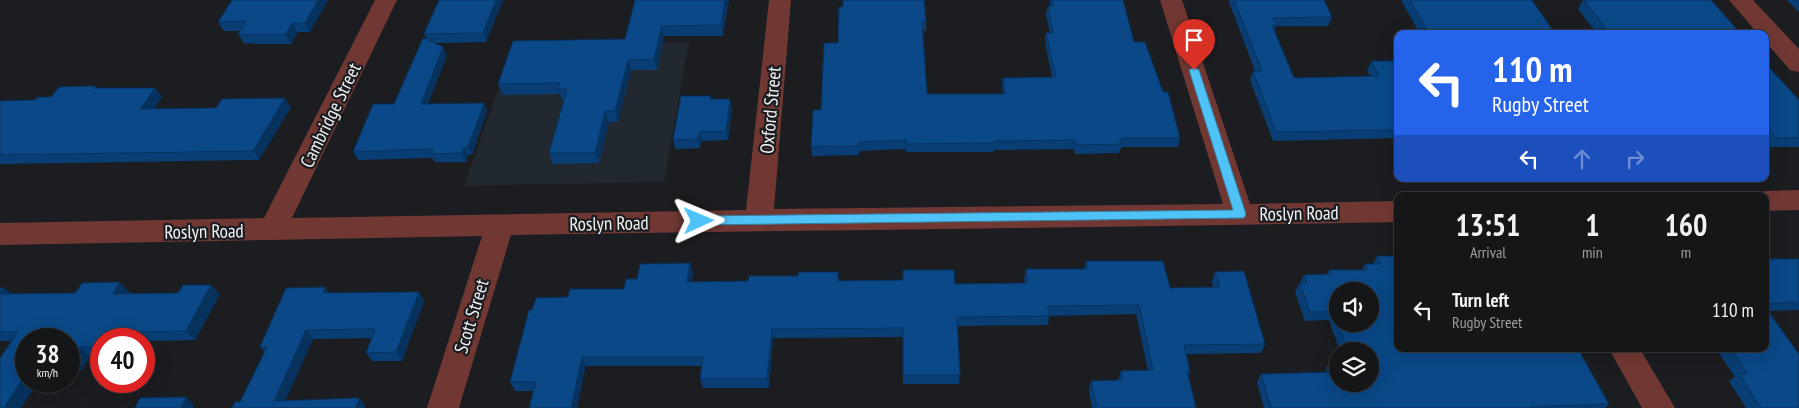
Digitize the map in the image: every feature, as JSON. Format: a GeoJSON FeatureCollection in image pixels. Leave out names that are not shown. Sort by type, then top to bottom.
{"type":"FeatureCollection","features":[{"type":"Feature","properties":{"kind":"street","name":"Cambridge Street"},"geometry":{"type":"LineString","coordinates":[[272,230],[386,0]]}},
{"type":"Feature","properties":{"kind":"street","name":"Oxford Street"},"geometry":{"type":"LineString","coordinates":[[759,220],[780,0]]}},
{"type":"Feature","properties":{"kind":"street"},"geometry":{"type":"LineString","coordinates":[[1171,0],[1240,214]]}},
{"type":"Feature","properties":{"kind":"street"},"geometry":{"type":"LineString","coordinates":[[1740,0],[1768,30]]}},
{"type":"Feature","properties":{"kind":"street"},"geometry":{"type":"LineString","coordinates":[[1769,31],[1799,64]]}},
{"type":"Feature","properties":{"kind":"street"},"geometry":{"type":"LineString","coordinates":[[1769,201],[1799,200]]}},
{"type":"Feature","properties":{"kind":"street","name":"Roslyn Road"},"geometry":{"type":"LineString","coordinates":[[0,234],[759,220],[1394,211]]}},
{"type":"Feature","properties":{"kind":"street","name":"Scott Street"},"geometry":{"type":"LineString","coordinates":[[443,408],[500,225]]}},
{"type":"Feature","properties":{"kind":"street"},"geometry":{"type":"LineString","coordinates":[[1626,352],[1659,408]]}},
{"type":"Feature","properties":{"kind":"shaded area"},"geometry":{"type":"Polygon","coordinates":[[[689,42],[664,182],[464,186],[514,45],[689,42]]]}},
{"type":"Feature","properties":{"kind":"building"},"geometry":{"type":"Polygon","coordinates":[[[232,0],[318,0],[305,23],[292,23],[285,35],[251,35],[238,34],[246,21],[218,22],[232,0]]]}},
{"type":"Feature","properties":{"kind":"building"},"geometry":{"type":"Polygon","coordinates":[[[439,0],[496,0],[483,33],[424,34],[439,0]]]}},
{"type":"Feature","properties":{"kind":"building"},"geometry":{"type":"Polygon","coordinates":[[[635,0],[725,0],[721,25],[662,26],[654,59],[628,60],[615,111],[605,111],[595,153],[549,153],[567,89],[558,89],[560,83],[498,84],[513,41],[625,39],[635,0]]]}},
{"type":"Feature","properties":{"kind":"building"},"geometry":{"type":"Polygon","coordinates":[[[843,0],[924,0],[926,22],[922,22],[927,94],[1005,94],[1003,78],[1056,77],[1046,33],[1053,33],[1048,6],[1053,6],[1051,0],[1123,0],[1134,42],[1145,42],[1163,92],[1168,92],[1180,138],[1123,138],[1123,140],[1120,140],[1121,144],[1077,145],[1075,140],[906,144],[906,140],[859,142],[859,146],[811,147],[813,110],[821,110],[824,43],[838,43],[839,7],[843,7],[843,0]]]}},
{"type":"Feature","properties":{"kind":"building"},"geometry":{"type":"Polygon","coordinates":[[[1234,0],[1324,0],[1332,17],[1273,18],[1277,25],[1272,25],[1294,78],[1379,76],[1372,61],[1394,61],[1394,130],[1276,132],[1253,71],[1262,71],[1234,0]]]}},
{"type":"Feature","properties":{"kind":"building"},"geometry":{"type":"Polygon","coordinates":[[[1410,0],[1532,0],[1552,30],[1427,30],[1410,0]]]}},
{"type":"Feature","properties":{"kind":"building"},"geometry":{"type":"Polygon","coordinates":[[[1584,0],[1711,0],[1737,30],[1607,30],[1584,0]]]}},
{"type":"Feature","properties":{"kind":"building"},"geometry":{"type":"Polygon","coordinates":[[[423,38],[443,47],[421,104],[484,103],[468,147],[464,147],[462,153],[431,154],[433,149],[353,152],[373,104],[394,104],[423,38]]]}},
{"type":"Feature","properties":{"kind":"building"},"geometry":{"type":"Polygon","coordinates":[[[1769,67],[1799,100],[1799,138],[1776,138],[1769,129],[1769,67]]]}},
{"type":"Feature","properties":{"kind":"building"},"geometry":{"type":"Polygon","coordinates":[[[95,86],[93,88],[155,88],[140,109],[216,108],[222,99],[285,98],[253,151],[0,155],[0,101],[35,100],[38,97],[51,97],[59,87],[95,86]]]}},
{"type":"Feature","properties":{"kind":"building"},"geometry":{"type":"Polygon","coordinates":[[[681,96],[711,96],[710,99],[730,99],[726,131],[699,132],[698,139],[673,140],[681,96]]]}},
{"type":"Feature","properties":{"kind":"building"},"geometry":{"type":"Polygon","coordinates":[[[1377,256],[1394,256],[1394,352],[1580,352],[1609,404],[1531,408],[1271,408],[1261,374],[1329,372],[1329,392],[1379,392],[1379,342],[1345,342],[1341,332],[1379,332],[1379,282],[1329,282],[1329,312],[1310,312],[1300,283],[1307,283],[1304,275],[1331,274],[1329,270],[1367,270],[1365,264],[1380,264],[1377,256]]]}},
{"type":"Feature","properties":{"kind":"building"},"geometry":{"type":"Polygon","coordinates":[[[1769,259],[1799,259],[1799,302],[1769,304],[1769,259]]]}},
{"type":"Feature","properties":{"kind":"building"},"geometry":{"type":"Polygon","coordinates":[[[1086,261],[1163,261],[1170,288],[1220,287],[1215,272],[1244,271],[1265,344],[1184,345],[1190,371],[1187,371],[1196,408],[1097,408],[1091,381],[1122,380],[1121,371],[1153,370],[1139,305],[1048,306],[1049,316],[957,317],[960,375],[903,375],[903,328],[772,329],[767,379],[700,379],[703,357],[582,357],[571,408],[529,408],[536,382],[510,382],[529,310],[532,310],[536,298],[568,297],[570,289],[624,289],[626,279],[637,279],[640,264],[690,263],[687,282],[748,281],[749,276],[798,276],[799,272],[838,272],[838,281],[903,280],[903,270],[954,270],[955,284],[1027,283],[1026,269],[1087,269],[1086,261]]]}},
{"type":"Feature","properties":{"kind":"building"},"geometry":{"type":"Polygon","coordinates":[[[119,282],[113,294],[178,293],[183,285],[211,285],[186,331],[155,332],[155,328],[90,328],[90,347],[80,347],[80,328],[15,328],[15,332],[0,332],[0,294],[75,293],[82,283],[119,282]]]}},
{"type":"Feature","properties":{"kind":"building"},"geometry":{"type":"Polygon","coordinates":[[[325,287],[323,293],[419,292],[396,352],[366,353],[375,329],[306,330],[274,401],[359,398],[356,408],[232,408],[235,402],[240,402],[267,347],[260,347],[286,288],[325,287]]]}},
{"type":"Feature","properties":{"kind":"building"},"geometry":{"type":"Polygon","coordinates":[[[1769,313],[1799,354],[1799,408],[1761,408],[1739,374],[1747,373],[1733,352],[1769,352],[1769,313]]]}},
{"type":"Feature","properties":{"kind":"building"},"geometry":{"type":"Polygon","coordinates":[[[15,336],[15,390],[4,408],[0,408],[0,358],[15,336]]]}},
{"type":"Feature","properties":{"kind":"building"},"geometry":{"type":"Polygon","coordinates":[[[186,397],[181,408],[135,408],[140,398],[186,397]]]}},
{"type":"Feature","properties":{"kind":"route"},"geometry":{"type":"LineString","coordinates":[[699,221],[1066,218],[1240,214],[1194,70]]}}]}
